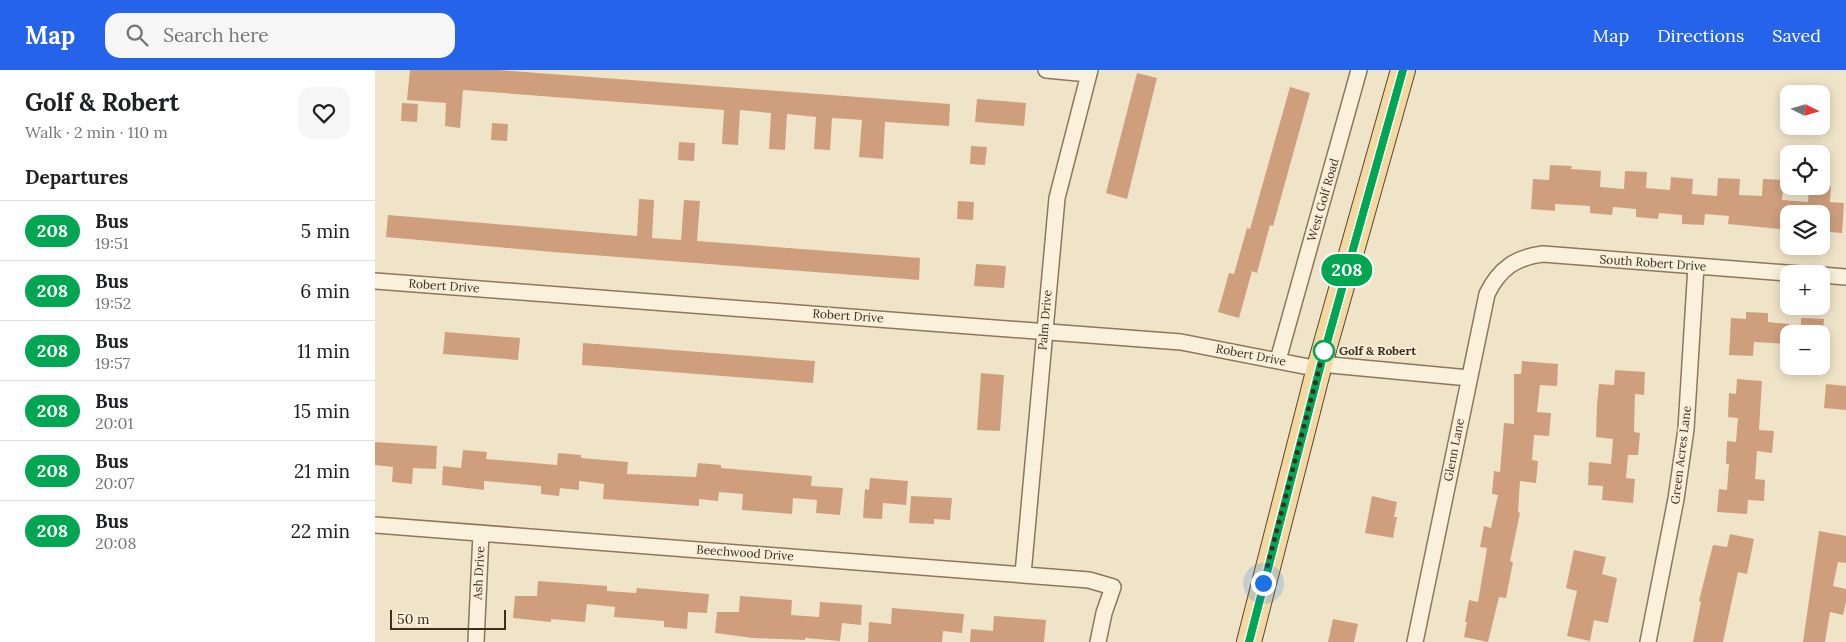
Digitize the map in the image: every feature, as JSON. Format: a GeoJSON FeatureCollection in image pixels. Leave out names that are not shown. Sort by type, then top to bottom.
{"type":"FeatureCollection","features":[{"type":"Feature","properties":{"kind":"main road"},"geometry":{"type":"LineString","coordinates":[[1249,642],[1320,366],[1403,70]]}},
{"type":"Feature","properties":{"kind":"street"},"geometry":{"type":"LineString","coordinates":[[1046,70],[1089,72]]}},
{"type":"Feature","properties":{"kind":"street","name":"West Golf Road"},"geometry":{"type":"LineString","coordinates":[[1278,360],[1359,70]]}},
{"type":"Feature","properties":{"kind":"street","name":"Palm Drive"},"geometry":{"type":"LineString","coordinates":[[1023,574],[1057,198],[1089,72]]}},
{"type":"Feature","properties":{"kind":"street","name":"South Robert Drive"},"geometry":{"type":"LineString","coordinates":[[1508,265],[1522,258],[1543,254],[1780,273]]}},
{"type":"Feature","properties":{"kind":"street","name":"Glenn Lane"},"geometry":{"type":"LineString","coordinates":[[1415,642],[1487,294],[1497,276],[1508,265]]}},
{"type":"Feature","properties":{"kind":"street","name":"Green Acres Lane"},"geometry":{"type":"LineString","coordinates":[[1648,642],[1676,499],[1686,429],[1695,266]]}},
{"type":"Feature","properties":{"kind":"street"},"geometry":{"type":"LineString","coordinates":[[1830,276],[1846,277]]}},
{"type":"Feature","properties":{"kind":"street","name":"Robert Drive"},"geometry":{"type":"LineString","coordinates":[[375,281],[1181,342],[1320,366],[1469,378]]}},
{"type":"Feature","properties":{"kind":"street","name":"Beechwood Drive"},"geometry":{"type":"LineString","coordinates":[[375,525],[1089,580],[1113,587],[1104,613],[1098,642]]}},
{"type":"Feature","properties":{"kind":"street","name":"Ash Drive"},"geometry":{"type":"LineString","coordinates":[[476,642],[481,533]]}},
{"type":"Feature","properties":{"kind":"building"},"geometry":{"type":"Polygon","coordinates":[[[410,70],[499,70],[950,104],[949,126],[885,122],[883,159],[859,157],[862,120],[832,118],[830,150],[814,149],[816,117],[787,114],[785,150],[769,149],[771,113],[740,110],[738,145],[722,144],[724,110],[463,90],[460,128],[445,126],[446,103],[407,100],[410,70]]]}},
{"type":"Feature","properties":{"kind":"building"},"geometry":{"type":"Polygon","coordinates":[[[1137,73],[1157,78],[1127,199],[1106,193],[1137,73]]]}},
{"type":"Feature","properties":{"kind":"building"},"geometry":{"type":"Polygon","coordinates":[[[1290,87],[1310,93],[1273,226],[1270,225],[1257,273],[1252,271],[1239,318],[1218,312],[1229,273],[1234,274],[1247,228],[1250,229],[1290,87]]]}},
{"type":"Feature","properties":{"kind":"building"},"geometry":{"type":"Polygon","coordinates":[[[977,99],[1026,103],[1024,126],[975,122],[977,99]]]}},
{"type":"Feature","properties":{"kind":"building"},"geometry":{"type":"Polygon","coordinates":[[[402,103],[418,104],[417,122],[401,121],[402,103]]]}},
{"type":"Feature","properties":{"kind":"building"},"geometry":{"type":"Polygon","coordinates":[[[492,123],[508,124],[507,141],[491,140],[492,123]]]}},
{"type":"Feature","properties":{"kind":"building"},"geometry":{"type":"Polygon","coordinates":[[[679,142],[695,143],[694,161],[678,160],[679,142]]]}},
{"type":"Feature","properties":{"kind":"building"},"geometry":{"type":"Polygon","coordinates":[[[971,146],[987,147],[985,165],[970,164],[971,146]]]}},
{"type":"Feature","properties":{"kind":"building"},"geometry":{"type":"Polygon","coordinates":[[[1550,165],[1572,166],[1571,169],[1601,171],[1600,187],[1624,189],[1625,171],[1647,172],[1646,188],[1670,190],[1671,177],[1693,179],[1692,194],[1717,196],[1718,178],[1740,179],[1739,195],[1762,196],[1763,179],[1780,180],[1782,200],[1808,202],[1808,195],[1830,195],[1831,186],[1830,202],[1844,203],[1842,233],[1830,232],[1830,205],[1780,205],[1780,229],[1728,224],[1729,216],[1705,214],[1704,225],[1682,224],[1682,215],[1659,213],[1658,219],[1636,217],[1636,209],[1613,207],[1612,215],[1590,213],[1590,206],[1555,204],[1555,211],[1531,209],[1533,179],[1549,180],[1550,165]]]}},
{"type":"Feature","properties":{"kind":"building"},"geometry":{"type":"Polygon","coordinates":[[[639,199],[654,200],[652,238],[681,240],[684,200],[700,201],[697,241],[920,258],[919,280],[553,252],[386,237],[388,215],[637,236],[639,199]]]}},
{"type":"Feature","properties":{"kind":"building"},"geometry":{"type":"Polygon","coordinates":[[[958,201],[974,202],[973,220],[957,219],[958,201]]]}},
{"type":"Feature","properties":{"kind":"building"},"geometry":{"type":"Polygon","coordinates":[[[976,264],[1006,266],[1004,288],[974,286],[976,264]]]}},
{"type":"Feature","properties":{"kind":"building"},"geometry":{"type":"Polygon","coordinates":[[[1746,312],[1768,313],[1768,322],[1789,325],[1780,325],[1780,343],[1754,342],[1753,356],[1729,355],[1731,318],[1746,319],[1746,312]]]}},
{"type":"Feature","properties":{"kind":"building"},"geometry":{"type":"Polygon","coordinates":[[[1801,318],[1824,319],[1824,325],[1801,325],[1801,318]]]}},
{"type":"Feature","properties":{"kind":"building"},"geometry":{"type":"Polygon","coordinates":[[[445,332],[520,338],[518,360],[443,354],[445,332]]]}},
{"type":"Feature","properties":{"kind":"building"},"geometry":{"type":"Polygon","coordinates":[[[583,343],[815,361],[813,383],[582,365],[583,343]]]}},
{"type":"Feature","properties":{"kind":"building"},"geometry":{"type":"Polygon","coordinates":[[[1522,361],[1558,364],[1557,386],[1540,385],[1537,412],[1551,413],[1549,436],[1534,435],[1532,460],[1538,461],[1536,483],[1520,481],[1518,512],[1520,513],[1510,561],[1513,562],[1506,598],[1499,597],[1488,642],[1464,637],[1467,622],[1465,622],[1469,600],[1478,602],[1487,548],[1480,547],[1484,526],[1491,528],[1498,495],[1492,494],[1494,471],[1500,472],[1504,423],[1514,424],[1514,374],[1521,374],[1522,361]]]}},
{"type":"Feature","properties":{"kind":"building"},"geometry":{"type":"Polygon","coordinates":[[[1615,370],[1645,372],[1644,395],[1635,394],[1634,432],[1640,433],[1638,455],[1628,455],[1626,478],[1635,479],[1633,503],[1602,500],[1603,486],[1588,485],[1589,462],[1611,464],[1613,439],[1596,437],[1597,405],[1599,384],[1614,385],[1615,370]]]}},
{"type":"Feature","properties":{"kind":"building"},"geometry":{"type":"Polygon","coordinates":[[[981,373],[1004,375],[1000,431],[977,430],[981,373]]]}},
{"type":"Feature","properties":{"kind":"building"},"geometry":{"type":"Polygon","coordinates":[[[1737,379],[1762,381],[1759,430],[1774,431],[1772,453],[1757,451],[1755,479],[1765,480],[1764,501],[1748,500],[1747,514],[1717,512],[1719,489],[1727,490],[1729,464],[1726,464],[1727,441],[1736,442],[1738,418],[1728,417],[1729,393],[1736,394],[1737,379]]]}},
{"type":"Feature","properties":{"kind":"building"},"geometry":{"type":"Polygon","coordinates":[[[1826,384],[1846,386],[1846,410],[1824,408],[1826,384]]]}},
{"type":"Feature","properties":{"kind":"building"},"geometry":{"type":"Polygon","coordinates":[[[375,442],[437,446],[436,469],[413,468],[412,484],[392,482],[393,467],[375,465],[375,442]]]}},
{"type":"Feature","properties":{"kind":"building"},"geometry":{"type":"Polygon","coordinates":[[[463,450],[487,452],[486,459],[557,465],[558,453],[581,455],[581,458],[628,462],[627,474],[696,477],[698,463],[721,465],[721,468],[812,476],[811,486],[843,488],[840,515],[816,513],[817,500],[793,498],[792,514],[742,510],[743,494],[719,492],[718,501],[699,499],[699,506],[603,499],[604,484],[579,481],[579,490],[560,488],[559,496],[541,494],[541,486],[484,481],[484,490],[442,485],[443,466],[461,468],[463,450]]]}},
{"type":"Feature","properties":{"kind":"building"},"geometry":{"type":"Polygon","coordinates":[[[870,478],[908,481],[906,505],[883,503],[882,519],[863,518],[865,489],[869,490],[870,478]]]}},
{"type":"Feature","properties":{"kind":"building"},"geometry":{"type":"Polygon","coordinates":[[[911,496],[952,498],[950,520],[934,519],[934,524],[909,523],[911,496]]]}},
{"type":"Feature","properties":{"kind":"building"},"geometry":{"type":"Polygon","coordinates":[[[1372,496],[1397,502],[1394,517],[1397,517],[1393,538],[1365,533],[1372,496]]]}},
{"type":"Feature","properties":{"kind":"building"},"geometry":{"type":"Polygon","coordinates":[[[1819,531],[1846,536],[1846,563],[1838,562],[1833,586],[1846,589],[1846,602],[1843,615],[1830,612],[1825,642],[1803,642],[1819,531]]]}},
{"type":"Feature","properties":{"kind":"building"},"geometry":{"type":"Polygon","coordinates":[[[1730,534],[1754,539],[1747,574],[1738,572],[1723,642],[1693,642],[1701,602],[1699,601],[1713,545],[1727,547],[1730,534]]]}},
{"type":"Feature","properties":{"kind":"building"},"geometry":{"type":"Polygon","coordinates":[[[1574,550],[1606,557],[1602,574],[1617,578],[1608,623],[1594,620],[1590,641],[1567,636],[1577,591],[1566,588],[1574,550]]]}},
{"type":"Feature","properties":{"kind":"building"},"geometry":{"type":"Polygon","coordinates":[[[538,581],[607,586],[607,591],[636,593],[637,588],[709,594],[707,613],[688,612],[687,629],[664,627],[664,621],[614,617],[615,607],[587,604],[585,622],[551,619],[551,622],[513,618],[515,596],[537,596],[538,581]]]}},
{"type":"Feature","properties":{"kind":"building"},"geometry":{"type":"Polygon","coordinates":[[[740,596],[792,600],[791,615],[819,617],[820,602],[862,605],[861,625],[842,623],[840,641],[805,638],[805,640],[753,638],[715,633],[717,612],[739,612],[740,596]]]}},
{"type":"Feature","properties":{"kind":"building"},"geometry":{"type":"Polygon","coordinates":[[[892,608],[964,614],[962,633],[943,631],[942,642],[868,642],[869,622],[891,624],[892,608]]]}},
{"type":"Feature","properties":{"kind":"building"},"geometry":{"type":"Polygon","coordinates":[[[994,616],[1046,620],[1044,642],[970,642],[971,629],[993,631],[994,616]]]}},
{"type":"Feature","properties":{"kind":"building"},"geometry":{"type":"Polygon","coordinates":[[[1333,619],[1358,624],[1354,642],[1328,642],[1333,619]]]}},
{"type":"Feature","properties":{"kind":"bus line","name":"208"},"geometry":{"type":"LineString","coordinates":[[1249,642],[1321,364],[1403,70]]}},
{"type":"Feature","properties":{"kind":"place","name":"Golf & Robert"},"geometry":{"type":"Point","coordinates":[1324,351]}},
{"type":"Feature","properties":{"kind":"route"},"geometry":{"type":"LineString","coordinates":[[1263,583],[1325,346],[1324,351]]}}]}
